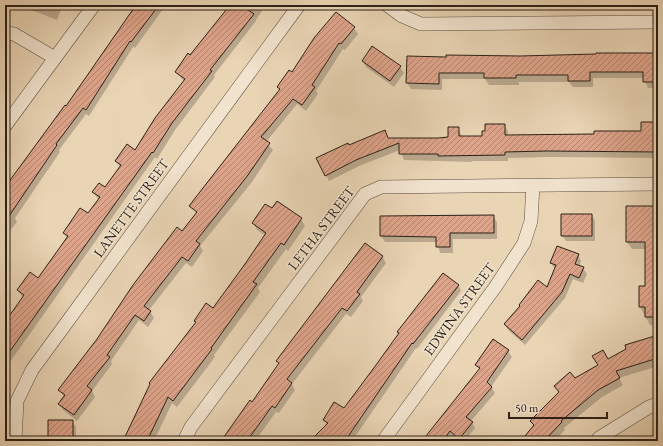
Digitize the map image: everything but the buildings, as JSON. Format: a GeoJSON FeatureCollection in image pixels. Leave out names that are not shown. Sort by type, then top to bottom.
{"type":"FeatureCollection","features":[{"type":"Feature","properties":{"kind":"street"},"geometry":{"type":"LineString","coordinates":[[5,126],[94,5]]}},
{"type":"Feature","properties":{"kind":"street","name":"LANETTE STREET"},"geometry":{"type":"LineString","coordinates":[[15,441],[16,401],[32,370],[299,5]]}},
{"type":"Feature","properties":{"kind":"street"},"geometry":{"type":"LineString","coordinates":[[387,5],[402,16],[422,24],[658,22]]}},
{"type":"Feature","properties":{"kind":"street"},"geometry":{"type":"LineString","coordinates":[[5,33],[14,34],[55,58]]}},
{"type":"Feature","properties":{"kind":"street","name":"LETHA STREET"},"geometry":{"type":"LineString","coordinates":[[184,441],[191,427],[365,194],[381,187],[658,184]]}},
{"type":"Feature","properties":{"kind":"street","name":"EDWINA STREET"},"geometry":{"type":"LineString","coordinates":[[383,441],[496,286],[524,243],[530,221],[533,185]]}},
{"type":"Feature","properties":{"kind":"street"},"geometry":{"type":"LineString","coordinates":[[597,441],[599,438],[649,406],[658,404]]}}]}
